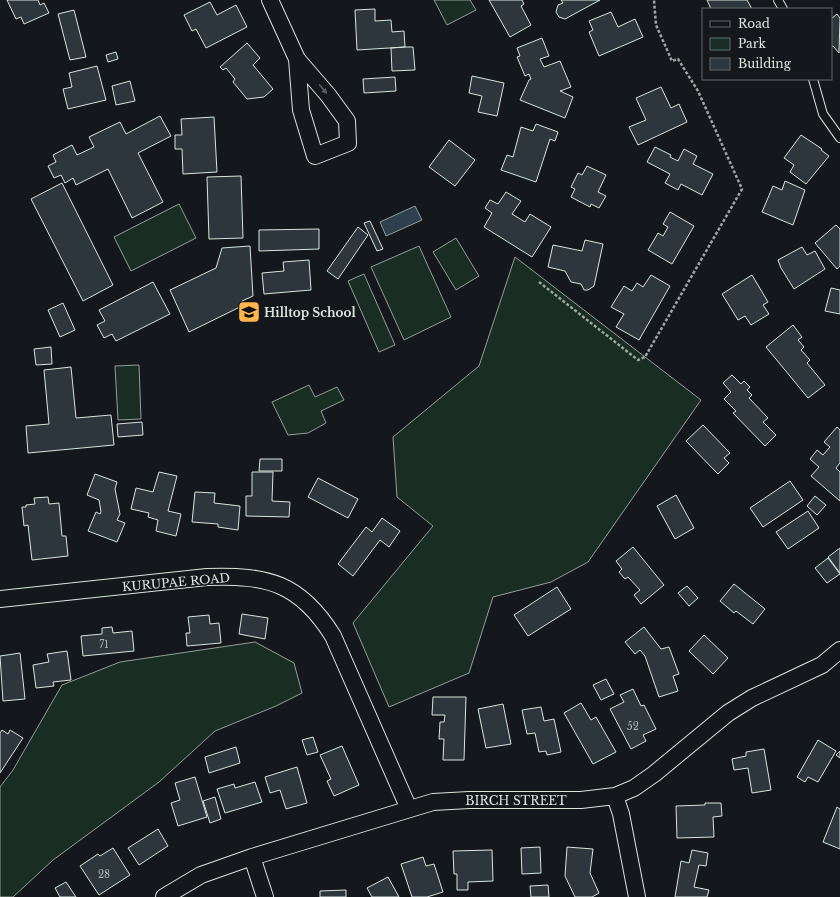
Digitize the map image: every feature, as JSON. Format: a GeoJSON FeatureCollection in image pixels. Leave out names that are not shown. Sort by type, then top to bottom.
{"type":"FeatureCollection","features":[{"type":"Feature","properties":{"kind":"street"},"geometry":{"type":"LineString","coordinates":[[270,0],[297,59],[347,121],[348,143],[315,156],[301,110],[297,59]]}},
{"type":"Feature","properties":{"kind":"street","name":"KURUPAE ROAD"},"geometry":{"type":"LineString","coordinates":[[0,599],[214,577],[253,578],[271,582],[289,589],[306,601],[321,616],[334,636],[409,810]]}},
{"type":"Feature","properties":{"kind":"street","name":"BIRCH STREET"},"geometry":{"type":"LineString","coordinates":[[164,897],[201,875],[252,857],[433,802],[469,800],[581,800],[615,796],[634,788],[654,774],[728,713],[752,698],[822,664],[840,650]]}},
{"type":"Feature","properties":{"kind":"street"},"geometry":{"type":"LineString","coordinates":[[615,796],[621,814],[637,897]]}},
{"type":"Feature","properties":{"kind":"street"},"geometry":{"type":"LineString","coordinates":[[252,857],[265,897]]}},
{"type":"Feature","properties":{"kind":"lane"},"geometry":{"type":"LineString","coordinates":[[813,80],[823,114],[840,138]]}},
{"type":"Feature","properties":{"kind":"path"},"geometry":{"type":"LineString","coordinates":[[539,282],[638,360],[645,358],[742,189],[698,91],[678,59],[672,61],[656,25],[654,0]]}},
{"type":"Feature","properties":{"kind":"green space"},"geometry":{"type":"Polygon","coordinates":[[[434,0],[470,0],[476,10],[447,25],[434,0]]]}},
{"type":"Feature","properties":{"kind":"green space"},"geometry":{"type":"Polygon","coordinates":[[[179,204],[196,238],[131,271],[114,237],[179,204]]]}},
{"type":"Feature","properties":{"kind":"green space"},"geometry":{"type":"Polygon","coordinates":[[[456,238],[479,276],[456,290],[433,252],[456,238]]]}},
{"type":"Feature","properties":{"kind":"green space"},"geometry":{"type":"Polygon","coordinates":[[[419,246],[451,317],[404,340],[371,267],[419,246]]]}},
{"type":"Feature","properties":{"kind":"green space"},"geometry":{"type":"Polygon","coordinates":[[[515,257],[701,400],[588,562],[551,582],[493,597],[469,673],[389,707],[353,623],[433,526],[397,497],[393,437],[479,366],[515,257]]]}},
{"type":"Feature","properties":{"kind":"green space"},"geometry":{"type":"Polygon","coordinates":[[[364,274],[395,345],[379,352],[348,281],[364,274]]]}},
{"type":"Feature","properties":{"kind":"green space"},"geometry":{"type":"Polygon","coordinates":[[[139,365],[141,419],[118,420],[115,366],[139,365]]]}},
{"type":"Feature","properties":{"kind":"green space"},"geometry":{"type":"Polygon","coordinates":[[[309,385],[315,397],[337,387],[344,400],[321,411],[326,423],[308,433],[288,435],[272,402],[309,385]]]}},
{"type":"Feature","properties":{"kind":"green space"},"geometry":{"type":"Polygon","coordinates":[[[255,642],[294,663],[302,693],[276,706],[215,731],[159,782],[53,860],[13,897],[0,897],[0,787],[13,770],[62,685],[120,662],[255,642]]]}},
{"type":"Feature","properties":{"kind":"water"},"geometry":{"type":"Polygon","coordinates":[[[415,206],[422,220],[386,236],[380,222],[415,206]]]}},
{"type":"Feature","properties":{"kind":"building"},"geometry":{"type":"Polygon","coordinates":[[[7,0],[38,0],[40,5],[44,3],[49,13],[24,24],[21,17],[16,19],[7,0]]]}},
{"type":"Feature","properties":{"kind":"building"},"geometry":{"type":"Polygon","coordinates":[[[489,0],[522,0],[524,4],[521,6],[531,25],[510,37],[489,0]]]}},
{"type":"Feature","properties":{"kind":"building"},"geometry":{"type":"Polygon","coordinates":[[[561,0],[600,0],[565,19],[559,17],[556,12],[558,5],[563,3],[561,0]]]}},
{"type":"Feature","properties":{"kind":"building"},"geometry":{"type":"Polygon","coordinates":[[[707,0],[747,0],[751,8],[711,8],[707,0]]]}},
{"type":"Feature","properties":{"kind":"building"},"geometry":{"type":"Polygon","coordinates":[[[210,2],[217,15],[236,5],[247,27],[206,48],[196,29],[192,31],[184,15],[210,2]]]}},
{"type":"Feature","properties":{"kind":"building"},"geometry":{"type":"Polygon","coordinates":[[[375,9],[375,21],[391,20],[392,32],[404,31],[405,47],[357,50],[355,10],[375,9]]]}},
{"type":"Feature","properties":{"kind":"building"},"geometry":{"type":"Polygon","coordinates":[[[74,10],[86,57],[70,60],[58,14],[74,10]]]}},
{"type":"Feature","properties":{"kind":"building"},"geometry":{"type":"Polygon","coordinates":[[[611,12],[618,27],[635,19],[643,37],[599,56],[589,32],[593,30],[589,21],[611,12]]]}},
{"type":"Feature","properties":{"kind":"building"},"geometry":{"type":"Polygon","coordinates":[[[837,14],[840,18],[839,53],[832,46],[832,18],[837,14]]]}},
{"type":"Feature","properties":{"kind":"building"},"geometry":{"type":"Polygon","coordinates":[[[542,38],[549,56],[540,59],[544,67],[560,61],[571,87],[560,91],[573,97],[565,118],[520,100],[529,80],[531,79],[529,74],[525,76],[517,57],[520,56],[517,48],[542,38]]]}},
{"type":"Feature","properties":{"kind":"building"},"geometry":{"type":"Polygon","coordinates":[[[247,43],[260,58],[253,65],[273,89],[264,97],[247,99],[233,82],[235,79],[226,68],[223,70],[220,67],[247,43]]]}},
{"type":"Feature","properties":{"kind":"building"},"geometry":{"type":"Polygon","coordinates":[[[413,47],[415,70],[392,71],[391,48],[413,47]]]}},
{"type":"Feature","properties":{"kind":"building"},"geometry":{"type":"Polygon","coordinates":[[[116,52],[118,59],[108,62],[106,55],[116,52]]]}},
{"type":"Feature","properties":{"kind":"building"},"geometry":{"type":"Polygon","coordinates":[[[97,66],[106,100],[68,109],[63,89],[72,87],[69,73],[97,66]]]}},
{"type":"Feature","properties":{"kind":"building"},"geometry":{"type":"Polygon","coordinates":[[[472,76],[504,83],[497,116],[478,112],[482,96],[469,93],[472,76]]]}},
{"type":"Feature","properties":{"kind":"building"},"geometry":{"type":"Polygon","coordinates":[[[395,77],[396,91],[364,93],[363,79],[395,77]]]}},
{"type":"Feature","properties":{"kind":"building"},"geometry":{"type":"Polygon","coordinates":[[[130,81],[135,101],[116,105],[112,86],[130,81]]]}},
{"type":"Feature","properties":{"kind":"building"},"geometry":{"type":"Polygon","coordinates":[[[661,87],[671,108],[679,104],[687,122],[638,145],[629,127],[646,120],[636,98],[661,87]]]}},
{"type":"Feature","properties":{"kind":"building"},"geometry":{"type":"Polygon","coordinates":[[[160,116],[171,136],[138,153],[163,202],[132,218],[108,169],[76,185],[73,178],[65,183],[61,175],[54,178],[48,166],[56,162],[53,155],[72,145],[77,155],[94,147],[89,137],[120,122],[126,134],[160,116]]]}},
{"type":"Feature","properties":{"kind":"building"},"geometry":{"type":"Polygon","coordinates":[[[214,117],[217,172],[183,174],[182,149],[175,149],[175,135],[182,135],[181,119],[214,117]]]}},
{"type":"Feature","properties":{"kind":"building"},"geometry":{"type":"Polygon","coordinates":[[[536,124],[558,132],[555,141],[550,139],[536,182],[501,170],[507,155],[513,157],[521,127],[533,131],[536,124]]]}},
{"type":"Feature","properties":{"kind":"building"},"geometry":{"type":"Polygon","coordinates":[[[801,135],[822,149],[821,150],[829,156],[806,184],[790,172],[794,165],[784,158],[801,135]]]}},
{"type":"Feature","properties":{"kind":"building"},"geometry":{"type":"Polygon","coordinates":[[[449,140],[475,160],[455,186],[429,167],[449,140]]]}},
{"type":"Feature","properties":{"kind":"building"},"geometry":{"type":"Polygon","coordinates":[[[655,147],[671,155],[670,157],[678,161],[684,149],[697,156],[693,164],[713,174],[702,195],[681,184],[678,190],[665,183],[670,174],[647,162],[655,147]]]}},
{"type":"Feature","properties":{"kind":"building"},"geometry":{"type":"Polygon","coordinates":[[[587,166],[606,175],[598,192],[606,196],[599,208],[591,204],[590,207],[571,197],[575,189],[571,187],[578,173],[582,175],[587,166]]]}},
{"type":"Feature","properties":{"kind":"building"},"geometry":{"type":"Polygon","coordinates":[[[241,176],[243,238],[209,239],[207,177],[241,176]]]}},
{"type":"Feature","properties":{"kind":"building"},"geometry":{"type":"Polygon","coordinates":[[[785,181],[805,190],[793,225],[762,212],[773,186],[782,190],[785,181]]]}},
{"type":"Feature","properties":{"kind":"building"},"geometry":{"type":"Polygon","coordinates":[[[62,183],[113,285],[83,301],[31,199],[62,183]]]}},
{"type":"Feature","properties":{"kind":"building"},"geometry":{"type":"Polygon","coordinates":[[[506,192],[521,201],[512,214],[525,222],[530,214],[551,227],[532,257],[484,227],[492,213],[485,208],[490,200],[498,204],[506,192]]]}},
{"type":"Feature","properties":{"kind":"building"},"geometry":{"type":"Polygon","coordinates":[[[670,212],[694,226],[672,264],[648,250],[658,233],[663,236],[668,227],[663,224],[670,212]]]}},
{"type":"Feature","properties":{"kind":"building"},"geometry":{"type":"Polygon","coordinates":[[[370,221],[383,249],[377,251],[364,223],[370,221]]]}},
{"type":"Feature","properties":{"kind":"building"},"geometry":{"type":"Polygon","coordinates":[[[836,225],[840,229],[840,266],[837,269],[815,243],[836,225]]]}},
{"type":"Feature","properties":{"kind":"building"},"geometry":{"type":"Polygon","coordinates":[[[358,227],[368,235],[338,279],[327,271],[358,227]]]}},
{"type":"Feature","properties":{"kind":"building"},"geometry":{"type":"Polygon","coordinates":[[[319,229],[319,249],[259,251],[259,230],[319,229]]]}},
{"type":"Feature","properties":{"kind":"building"},"geometry":{"type":"Polygon","coordinates":[[[585,240],[603,244],[594,286],[588,290],[584,290],[581,284],[571,282],[565,271],[548,267],[553,245],[582,251],[585,240]]]}},
{"type":"Feature","properties":{"kind":"building"},"geometry":{"type":"Polygon","coordinates":[[[250,246],[253,296],[242,301],[244,305],[189,332],[170,290],[216,268],[222,248],[250,246]]]}},
{"type":"Feature","properties":{"kind":"building"},"geometry":{"type":"Polygon","coordinates":[[[802,247],[807,255],[815,251],[825,269],[794,289],[781,268],[778,260],[802,247]]]}},
{"type":"Feature","properties":{"kind":"building"},"geometry":{"type":"Polygon","coordinates":[[[309,260],[311,290],[264,294],[262,273],[284,271],[283,262],[309,260]]]}},
{"type":"Feature","properties":{"kind":"building"},"geometry":{"type":"Polygon","coordinates":[[[651,275],[670,286],[639,340],[616,327],[624,314],[611,307],[624,286],[632,291],[637,283],[643,287],[651,275]]]}},
{"type":"Feature","properties":{"kind":"building"},"geometry":{"type":"Polygon","coordinates":[[[752,275],[768,302],[763,305],[769,314],[751,325],[745,316],[738,320],[722,294],[752,275]]]}},
{"type":"Feature","properties":{"kind":"building"},"geometry":{"type":"Polygon","coordinates":[[[153,282],[170,314],[116,341],[112,334],[104,338],[97,325],[105,321],[99,310],[153,282]]]}},
{"type":"Feature","properties":{"kind":"building"},"geometry":{"type":"Polygon","coordinates":[[[831,288],[840,290],[840,314],[825,311],[831,288]]]}},
{"type":"Feature","properties":{"kind":"building"},"geometry":{"type":"Polygon","coordinates":[[[63,303],[75,330],[60,337],[48,310],[63,303]]]}},
{"type":"Feature","properties":{"kind":"building"},"geometry":{"type":"Polygon","coordinates":[[[793,325],[802,337],[798,340],[804,347],[801,350],[810,360],[807,363],[825,385],[808,398],[766,347],[793,325]]]}},
{"type":"Feature","properties":{"kind":"building"},"geometry":{"type":"Polygon","coordinates":[[[51,347],[52,364],[36,365],[34,349],[51,347]]]}},
{"type":"Feature","properties":{"kind":"building"},"geometry":{"type":"Polygon","coordinates":[[[71,367],[76,418],[111,415],[114,445],[28,453],[26,426],[49,424],[44,370],[71,367]]]}},
{"type":"Feature","properties":{"kind":"building"},"geometry":{"type":"Polygon","coordinates":[[[732,375],[741,384],[744,381],[750,387],[747,390],[752,395],[749,398],[768,418],[763,422],[776,435],[765,446],[733,413],[736,411],[724,399],[731,392],[723,383],[732,375]]]}},
{"type":"Feature","properties":{"kind":"building"},"geometry":{"type":"Polygon","coordinates":[[[142,422],[143,435],[118,437],[117,424],[142,422]]]}},
{"type":"Feature","properties":{"kind":"building"},"geometry":{"type":"Polygon","coordinates":[[[703,425],[730,453],[724,458],[729,463],[718,474],[686,441],[703,425]]]}},
{"type":"Feature","properties":{"kind":"building"},"geometry":{"type":"Polygon","coordinates":[[[837,427],[840,430],[840,463],[836,468],[840,472],[840,501],[811,476],[819,467],[810,459],[817,450],[823,455],[830,447],[824,442],[837,427]]]}},
{"type":"Feature","properties":{"kind":"building"},"geometry":{"type":"Polygon","coordinates":[[[260,459],[282,459],[282,471],[259,471],[260,459]]]}},
{"type":"Feature","properties":{"kind":"building"},"geometry":{"type":"Polygon","coordinates":[[[159,472],[177,476],[168,511],[181,514],[176,536],[156,531],[158,520],[148,517],[149,513],[131,509],[136,488],[153,492],[159,472]]]}},
{"type":"Feature","properties":{"kind":"building"},"geometry":{"type":"Polygon","coordinates":[[[252,472],[273,472],[272,501],[290,502],[289,517],[246,516],[246,496],[252,496],[252,472]]]}},
{"type":"Feature","properties":{"kind":"building"},"geometry":{"type":"Polygon","coordinates":[[[95,474],[117,482],[115,489],[120,514],[117,520],[125,523],[117,542],[88,531],[96,512],[100,514],[101,512],[99,500],[87,495],[95,474]]]}},
{"type":"Feature","properties":{"kind":"building"},"geometry":{"type":"Polygon","coordinates":[[[318,478],[358,499],[348,518],[308,497],[318,478]]]}},
{"type":"Feature","properties":{"kind":"building"},"geometry":{"type":"Polygon","coordinates":[[[790,481],[803,500],[763,527],[750,508],[790,481]]]}},
{"type":"Feature","properties":{"kind":"building"},"geometry":{"type":"Polygon","coordinates":[[[195,492],[215,493],[214,503],[240,506],[238,530],[218,527],[218,524],[192,522],[195,492]]]}},
{"type":"Feature","properties":{"kind":"building"},"geometry":{"type":"Polygon","coordinates":[[[676,495],[694,528],[675,539],[657,506],[676,495]]]}},
{"type":"Feature","properties":{"kind":"building"},"geometry":{"type":"Polygon","coordinates":[[[815,496],[826,505],[817,515],[807,506],[815,496]]]}},
{"type":"Feature","properties":{"kind":"building"},"geometry":{"type":"Polygon","coordinates":[[[48,497],[49,504],[59,503],[62,536],[66,536],[68,556],[32,560],[28,525],[24,526],[22,507],[35,504],[34,498],[48,497]]]}},
{"type":"Feature","properties":{"kind":"building"},"geometry":{"type":"Polygon","coordinates":[[[808,511],[819,528],[788,549],[776,532],[808,511]]]}},
{"type":"Feature","properties":{"kind":"building"},"geometry":{"type":"Polygon","coordinates":[[[382,518],[400,531],[389,547],[380,540],[353,576],[338,564],[366,527],[372,532],[382,518]]]}},
{"type":"Feature","properties":{"kind":"building"},"geometry":{"type":"Polygon","coordinates":[[[633,547],[664,585],[641,604],[634,595],[640,590],[628,577],[625,579],[619,572],[622,569],[616,561],[633,547]]]}},
{"type":"Feature","properties":{"kind":"building"},"geometry":{"type":"Polygon","coordinates":[[[840,548],[840,573],[828,557],[840,548]]]}},
{"type":"Feature","properties":{"kind":"building"},"geometry":{"type":"Polygon","coordinates":[[[828,558],[840,574],[827,583],[815,568],[828,558]]]}},
{"type":"Feature","properties":{"kind":"building"},"geometry":{"type":"Polygon","coordinates":[[[734,584],[765,609],[753,624],[736,611],[734,613],[720,601],[734,584]]]}},
{"type":"Feature","properties":{"kind":"building"},"geometry":{"type":"Polygon","coordinates":[[[687,586],[698,598],[689,606],[678,593],[687,586]]]}},
{"type":"Feature","properties":{"kind":"building"},"geometry":{"type":"Polygon","coordinates":[[[557,587],[571,609],[528,636],[514,615],[557,587]]]}},
{"type":"Feature","properties":{"kind":"building"},"geometry":{"type":"Polygon","coordinates":[[[242,614],[268,618],[265,639],[239,634],[242,614]]]}},
{"type":"Feature","properties":{"kind":"building"},"geometry":{"type":"Polygon","coordinates":[[[209,615],[210,624],[219,623],[221,643],[187,646],[186,633],[190,633],[188,617],[209,615]]]}},
{"type":"Feature","properties":{"kind":"building"},"geometry":{"type":"Polygon","coordinates":[[[112,627],[113,633],[132,631],[134,651],[83,656],[81,636],[102,634],[102,628],[112,627]]]}},
{"type":"Feature","properties":{"kind":"building"},"geometry":{"type":"Polygon","coordinates":[[[644,627],[661,649],[669,647],[679,674],[673,676],[678,691],[659,697],[645,656],[640,650],[635,654],[625,642],[644,627]]]}},
{"type":"Feature","properties":{"kind":"building"},"geometry":{"type":"Polygon","coordinates":[[[704,635],[728,658],[713,674],[689,651],[704,635]]]}},
{"type":"Feature","properties":{"kind":"building"},"geometry":{"type":"Polygon","coordinates":[[[67,651],[71,680],[53,682],[54,686],[36,688],[33,665],[49,662],[47,654],[67,651]]]}},
{"type":"Feature","properties":{"kind":"building"},"geometry":{"type":"Polygon","coordinates":[[[20,653],[25,699],[3,701],[0,656],[20,653]]]}},
{"type":"Feature","properties":{"kind":"building"},"geometry":{"type":"Polygon","coordinates":[[[606,679],[614,694],[601,700],[593,685],[606,679]]]}},
{"type":"Feature","properties":{"kind":"building"},"geometry":{"type":"Polygon","coordinates":[[[633,689],[641,706],[644,705],[656,729],[643,735],[646,741],[631,749],[610,709],[624,702],[620,695],[633,689]]]}},
{"type":"Feature","properties":{"kind":"building"},"geometry":{"type":"Polygon","coordinates":[[[433,697],[466,697],[464,760],[443,760],[444,739],[439,739],[440,722],[444,722],[445,715],[432,715],[433,697]]]}},
{"type":"Feature","properties":{"kind":"building"},"geometry":{"type":"Polygon","coordinates":[[[581,703],[591,720],[596,717],[616,752],[593,764],[564,713],[581,703]]]}},
{"type":"Feature","properties":{"kind":"building"},"geometry":{"type":"Polygon","coordinates":[[[503,704],[511,744],[486,748],[478,709],[503,704]]]}},
{"type":"Feature","properties":{"kind":"building"},"geometry":{"type":"Polygon","coordinates":[[[541,707],[544,721],[554,719],[561,752],[547,755],[546,751],[539,752],[535,733],[527,734],[522,710],[541,707]]]}},
{"type":"Feature","properties":{"kind":"building"},"geometry":{"type":"Polygon","coordinates":[[[2,730],[8,734],[10,730],[23,738],[0,773],[0,733],[2,730]]]}},
{"type":"Feature","properties":{"kind":"building"},"geometry":{"type":"Polygon","coordinates":[[[313,737],[318,752],[307,755],[302,740],[313,737]]]}},
{"type":"Feature","properties":{"kind":"building"},"geometry":{"type":"Polygon","coordinates":[[[818,740],[836,751],[818,782],[808,777],[805,782],[797,777],[818,740]]]}},
{"type":"Feature","properties":{"kind":"building"},"geometry":{"type":"Polygon","coordinates":[[[342,746],[359,785],[334,796],[327,781],[331,779],[320,755],[342,746]]]}},
{"type":"Feature","properties":{"kind":"building"},"geometry":{"type":"Polygon","coordinates":[[[236,747],[240,763],[209,773],[205,757],[236,747]]]}},
{"type":"Feature","properties":{"kind":"building"},"geometry":{"type":"Polygon","coordinates":[[[764,749],[771,790],[752,793],[748,768],[734,770],[732,759],[746,756],[746,752],[764,749]]]}},
{"type":"Feature","properties":{"kind":"building"},"geometry":{"type":"Polygon","coordinates":[[[840,751],[840,758],[836,755],[840,751]]]}},
{"type":"Feature","properties":{"kind":"building"},"geometry":{"type":"Polygon","coordinates":[[[297,767],[307,803],[286,809],[280,790],[270,793],[265,777],[297,767]]]}},
{"type":"Feature","properties":{"kind":"building"},"geometry":{"type":"Polygon","coordinates":[[[195,777],[207,817],[178,826],[171,803],[180,800],[175,783],[195,777]]]}},
{"type":"Feature","properties":{"kind":"building"},"geometry":{"type":"Polygon","coordinates":[[[255,782],[262,802],[225,813],[217,789],[234,784],[235,788],[255,782]]]}},
{"type":"Feature","properties":{"kind":"building"},"geometry":{"type":"Polygon","coordinates":[[[215,797],[221,819],[210,823],[203,801],[215,797]]]}},
{"type":"Feature","properties":{"kind":"building"},"geometry":{"type":"Polygon","coordinates":[[[705,803],[721,803],[722,816],[713,817],[714,837],[677,838],[676,806],[705,805],[705,803]]]}},
{"type":"Feature","properties":{"kind":"building"},"geometry":{"type":"Polygon","coordinates":[[[837,807],[840,809],[840,849],[823,842],[837,807]]]}},
{"type":"Feature","properties":{"kind":"building"},"geometry":{"type":"Polygon","coordinates":[[[158,829],[168,846],[139,865],[128,848],[158,829]]]}},
{"type":"Feature","properties":{"kind":"building"},"geometry":{"type":"Polygon","coordinates":[[[540,847],[541,873],[522,874],[521,848],[540,847]]]}},
{"type":"Feature","properties":{"kind":"building"},"geometry":{"type":"Polygon","coordinates":[[[567,847],[593,849],[590,873],[599,893],[592,897],[575,897],[565,876],[567,847]]]}},
{"type":"Feature","properties":{"kind":"building"},"geometry":{"type":"Polygon","coordinates":[[[113,848],[130,875],[99,895],[80,866],[98,854],[100,856],[113,848]]]}},
{"type":"Feature","properties":{"kind":"building"},"geometry":{"type":"Polygon","coordinates":[[[492,850],[493,881],[468,882],[468,890],[457,890],[457,874],[454,874],[453,851],[492,850]]]}},
{"type":"Feature","properties":{"kind":"building"},"geometry":{"type":"Polygon","coordinates":[[[692,850],[708,853],[706,866],[699,865],[694,887],[709,890],[707,897],[675,897],[681,861],[689,863],[692,850]]]}},
{"type":"Feature","properties":{"kind":"building"},"geometry":{"type":"Polygon","coordinates":[[[423,857],[426,866],[434,864],[443,892],[427,897],[412,897],[401,864],[423,857]]]}},
{"type":"Feature","properties":{"kind":"building"},"geometry":{"type":"Polygon","coordinates":[[[388,877],[399,897],[372,897],[367,888],[388,877]]]}},
{"type":"Feature","properties":{"kind":"building"},"geometry":{"type":"Polygon","coordinates":[[[66,882],[76,897],[60,897],[55,888],[66,882]]]}},
{"type":"Feature","properties":{"kind":"building"},"geometry":{"type":"Polygon","coordinates":[[[548,885],[549,897],[531,897],[530,886],[548,885]]]}},
{"type":"Feature","properties":{"kind":"building"},"geometry":{"type":"Polygon","coordinates":[[[346,890],[346,897],[320,897],[320,891],[346,890]]]}},
{"type":"Feature","properties":{"kind":"place","name":"Hilltop School"},"geometry":{"type":"Point","coordinates":[249,312]}}]}
